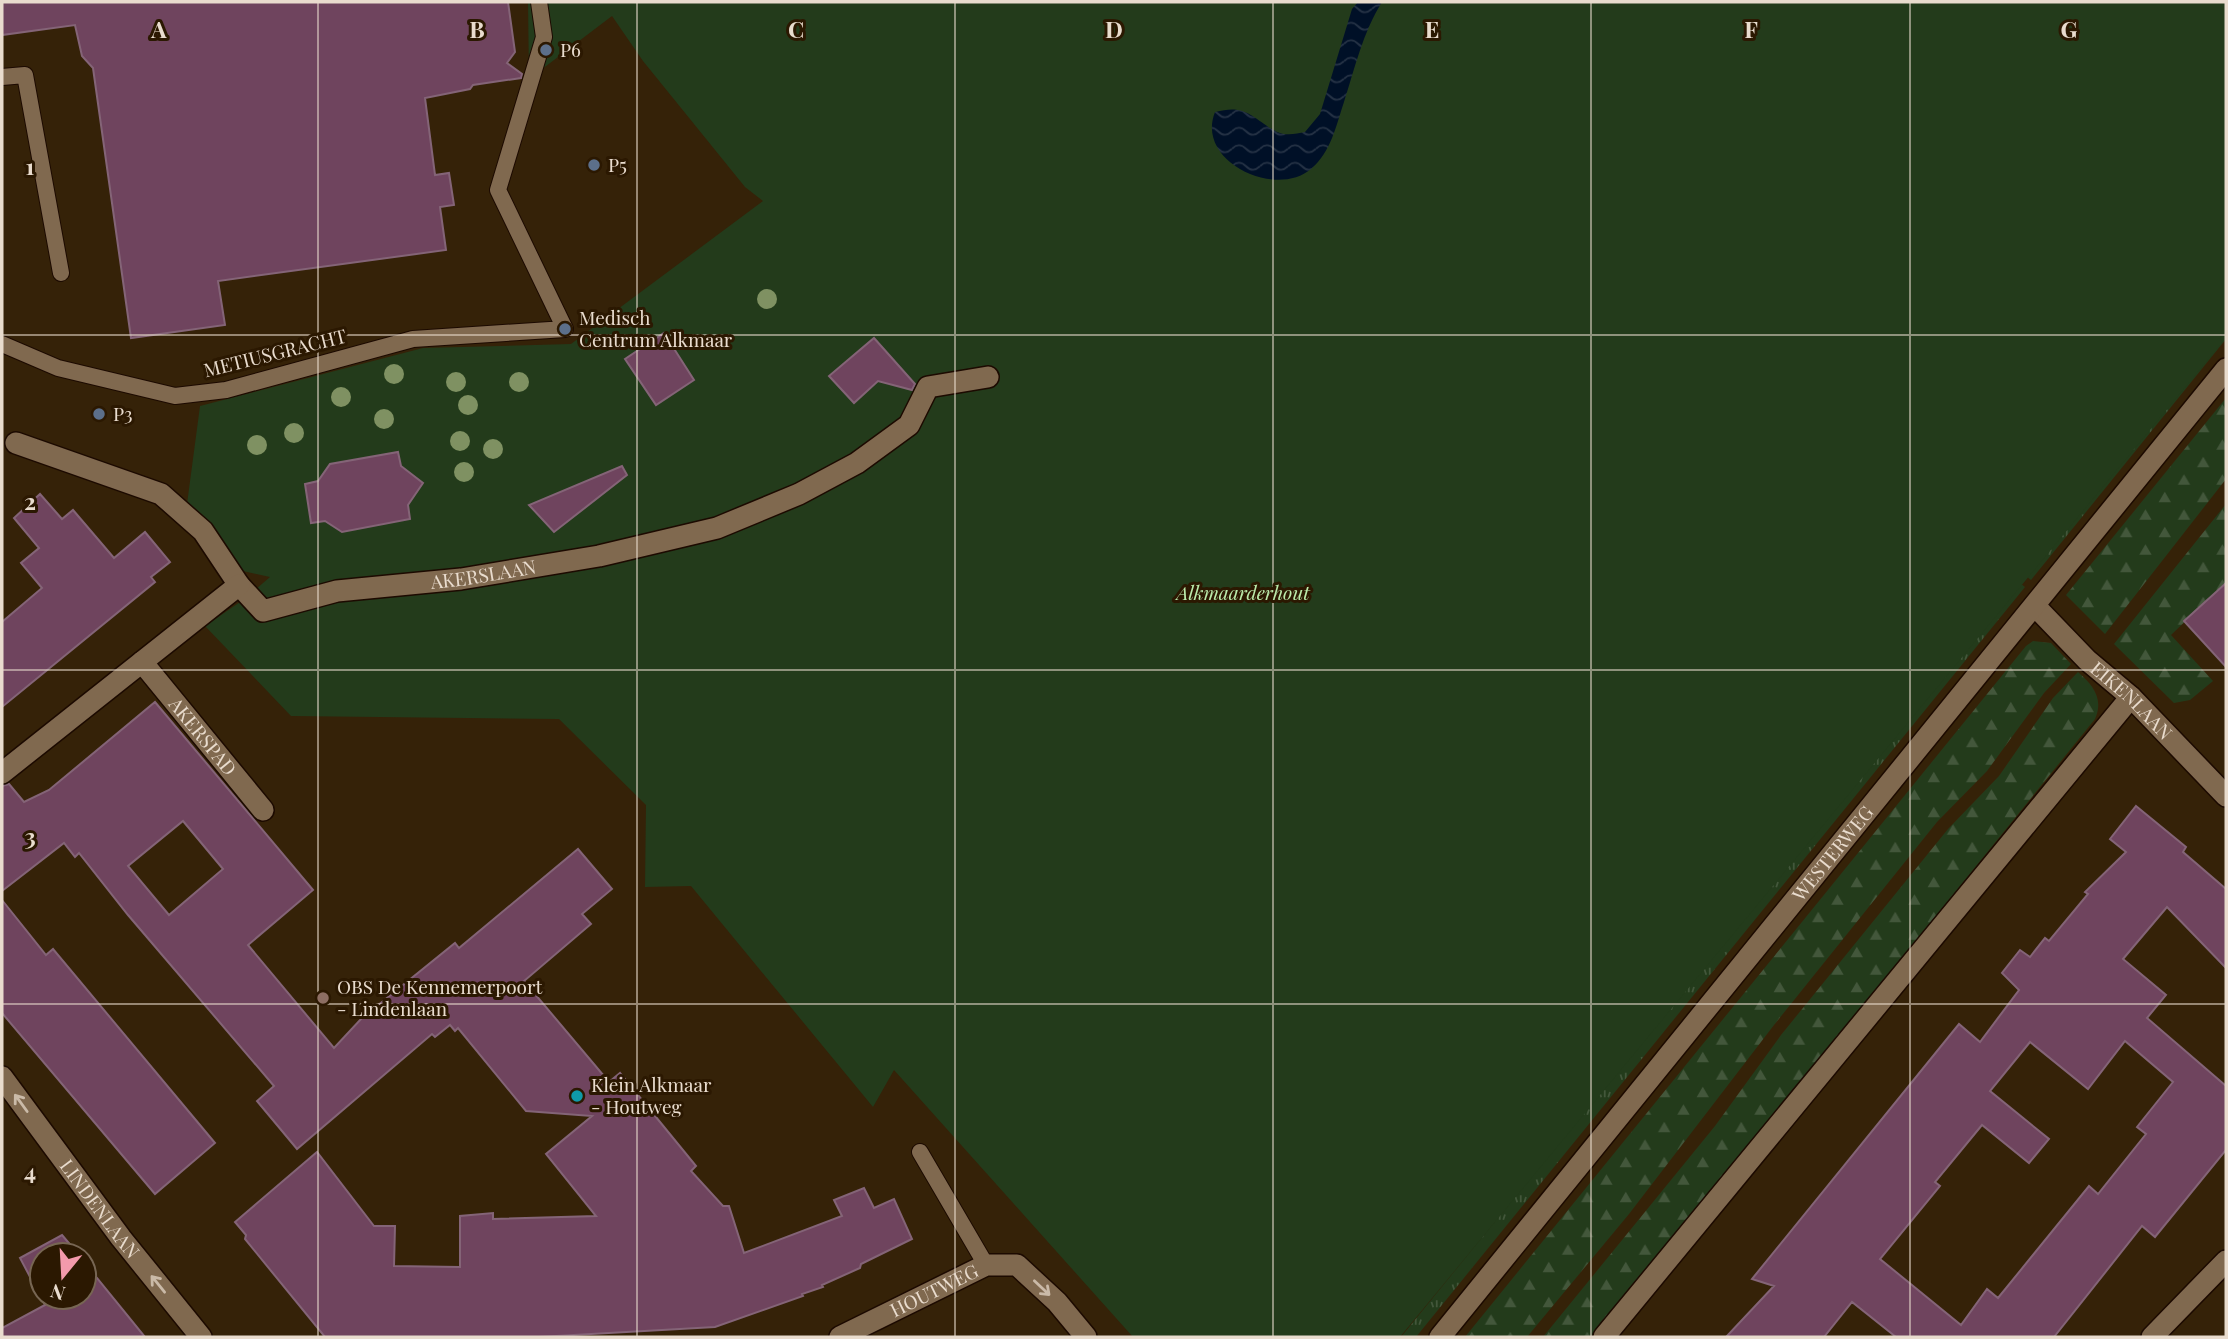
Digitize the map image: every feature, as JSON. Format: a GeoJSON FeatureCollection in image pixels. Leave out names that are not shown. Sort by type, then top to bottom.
{"type":"FeatureCollection","features":[{"type":"Feature","properties":{"kind":"street","name":"WESTERWEG"},"geometry":{"type":"LineString","coordinates":[[1440,1337],[2226,369]]}},
{"type":"Feature","properties":{"kind":"street","name":"AKERSLAAN"},"geometry":{"type":"LineString","coordinates":[[239,585],[263,611],[337,591],[461,579],[599,556],[717,527],[799,494],[857,463],[909,425],[928,387],[988,377]]}},
{"type":"Feature","properties":{"kind":"street"},"geometry":{"type":"LineString","coordinates":[[2,773],[239,585],[203,531],[161,494],[16,443]]}},
{"type":"Feature","properties":{"kind":"street","name":"EIKENLAAN"},"geometry":{"type":"LineString","coordinates":[[2035,606],[2087,660],[2131,697],[2226,796]]}},
{"type":"Feature","properties":{"kind":"street","name":"AKERSPAD"},"geometry":{"type":"LineString","coordinates":[[142,662],[262,810]]}},
{"type":"Feature","properties":{"kind":"street"},"geometry":{"type":"LineString","coordinates":[[1605,1337],[2131,697]]}},
{"type":"Feature","properties":{"kind":"street","name":"LINDENLAAN"},"geometry":{"type":"LineString","coordinates":[[2,1077],[121,1238],[201,1337]]}},
{"type":"Feature","properties":{"kind":"street"},"geometry":{"type":"LineString","coordinates":[[2152,1337],[2226,1261]]}},
{"type":"Feature","properties":{"kind":"street","name":"HOUTWEG"},"geometry":{"type":"LineString","coordinates":[[840,1337],[986,1265],[1017,1265],[1058,1302],[1086,1337]]}},
{"type":"Feature","properties":{"kind":"lane","name":"METIUSGRACHT"},"geometry":{"type":"LineString","coordinates":[[2,344],[58,368],[175,396],[226,390],[413,339],[565,329],[498,190],[544,37],[539,2]]}},
{"type":"Feature","properties":{"kind":"lane"},"geometry":{"type":"LineString","coordinates":[[2,78],[25,75],[61,272]]}},
{"type":"Feature","properties":{"kind":"lane"},"geometry":{"type":"LineString","coordinates":[[920,1152],[986,1265]]}},
{"type":"Feature","properties":{"kind":"green space","name":"Alkmaarderhout"},"geometry":{"type":"Polygon","coordinates":[[[528,2],[2226,2],[2226,338],[1400,1337],[1133,1337],[894,1070],[873,1107],[691,886],[645,887],[646,805],[559,719],[291,716],[205,626],[243,600],[270,577],[243,571],[187,504],[200,406],[423,348],[571,344],[763,201],[745,187],[643,61],[612,16],[529,79],[528,2]]]}},
{"type":"Feature","properties":{"kind":"green space"},"geometry":{"type":"Polygon","coordinates":[[[2226,320],[2226,339],[2031,580],[2021,572],[2226,320]]]}},
{"type":"Feature","properties":{"kind":"green space"},"geometry":{"type":"Polygon","coordinates":[[[2226,398],[2226,479],[2105,634],[2066,595],[2226,398]]]}},
{"type":"Feature","properties":{"kind":"green space"},"geometry":{"type":"Polygon","coordinates":[[[2226,504],[2226,582],[2171,635],[2213,681],[2190,700],[2174,703],[2114,644],[2226,504]]]}},
{"type":"Feature","properties":{"kind":"green space"},"geometry":{"type":"Polygon","coordinates":[[[2016,580],[2025,587],[1416,1337],[1401,1337],[2016,580]]]}},
{"type":"Feature","properties":{"kind":"green space"},"geometry":{"type":"Polygon","coordinates":[[[2033,641],[2051,643],[2071,664],[2044,693],[1987,771],[1937,822],[1774,1025],[1629,1214],[1527,1337],[1465,1337],[2026,646],[2033,641]]]}},
{"type":"Feature","properties":{"kind":"green space"},"geometry":{"type":"Polygon","coordinates":[[[2078,672],[2096,693],[2098,705],[2095,719],[1595,1337],[1543,1337],[1715,1126],[1781,1035],[1948,829],[1999,776],[2053,698],[2078,672]]]}},
{"type":"Feature","properties":{"kind":"water"},"geometry":{"type":"Polygon","coordinates":[[[1358,2],[1382,2],[1365,38],[1332,138],[1318,162],[1296,177],[1278,180],[1242,170],[1227,160],[1217,146],[1212,130],[1215,112],[1242,111],[1277,132],[1287,134],[1305,132],[1320,114],[1352,9],[1358,2]]]}},
{"type":"Feature","properties":{"kind":"building"},"geometry":{"type":"Polygon","coordinates":[[[2,2],[508,2],[515,52],[507,63],[522,74],[521,78],[473,85],[470,89],[425,98],[435,175],[449,173],[454,205],[440,207],[446,250],[218,281],[225,325],[131,338],[93,68],[82,56],[75,25],[2,35],[2,2]]]}},
{"type":"Feature","properties":{"kind":"building"},"geometry":{"type":"Polygon","coordinates":[[[664,333],[694,380],[656,405],[625,359],[664,333]]]}},
{"type":"Feature","properties":{"kind":"building"},"geometry":{"type":"Polygon","coordinates":[[[874,338],[915,384],[912,390],[878,381],[854,403],[829,376],[874,338]]]}},
{"type":"Feature","properties":{"kind":"building"},"geometry":{"type":"Polygon","coordinates":[[[398,452],[401,466],[423,483],[408,505],[410,519],[342,532],[325,521],[311,523],[305,484],[318,481],[330,464],[398,452]]]}},
{"type":"Feature","properties":{"kind":"building"},"geometry":{"type":"Polygon","coordinates":[[[622,466],[627,475],[554,532],[529,505],[622,466]]]}},
{"type":"Feature","properties":{"kind":"building"},"geometry":{"type":"Polygon","coordinates":[[[40,494],[62,519],[73,510],[114,558],[145,532],[170,562],[151,577],[155,582],[2,707],[2,622],[42,588],[21,563],[39,548],[14,518],[40,494]]]}},
{"type":"Feature","properties":{"kind":"building"},"geometry":{"type":"Polygon","coordinates":[[[2226,583],[2226,667],[2184,621],[2226,583]]]}},
{"type":"Feature","properties":{"kind":"building"},"geometry":{"type":"Polygon","coordinates":[[[155,702],[313,890],[248,945],[334,1048],[361,1019],[455,943],[459,948],[578,849],[612,889],[582,914],[591,924],[524,981],[609,1082],[620,1073],[696,1166],[691,1171],[723,1206],[729,1206],[744,1253],[842,1216],[834,1200],[864,1188],[874,1208],[894,1199],[912,1239],[861,1264],[860,1268],[822,1285],[823,1287],[802,1294],[803,1296],[715,1327],[538,1337],[325,1337],[245,1239],[246,1235],[235,1222],[317,1152],[374,1226],[395,1226],[394,1266],[460,1267],[460,1216],[493,1213],[493,1219],[596,1216],[546,1154],[592,1116],[526,1111],[458,1028],[455,1031],[450,1025],[435,1037],[432,1034],[297,1149],[257,1101],[274,1086],[128,915],[79,853],[75,857],[64,843],[2,891],[2,786],[9,784],[24,802],[49,790],[155,702]],[[183,821],[128,866],[169,915],[223,869],[183,821]]]}},
{"type":"Feature","properties":{"kind":"building"},"geometry":{"type":"Polygon","coordinates":[[[2136,806],[2186,847],[2183,852],[2226,889],[2226,968],[2167,907],[2123,959],[2166,995],[2147,1018],[2226,1086],[2226,1150],[2155,1237],[2142,1226],[2054,1337],[1896,1337],[1852,1302],[1824,1337],[1726,1337],[1774,1286],[1752,1279],[1959,1024],[1980,1042],[2019,990],[2002,973],[2020,950],[2030,957],[2045,938],[2049,941],[2088,894],[2085,892],[2126,852],[2110,839],[2136,806]],[[2125,1041],[2088,1089],[2030,1042],[1990,1091],[2049,1139],[2029,1163],[1982,1125],[1935,1182],[1940,1186],[1880,1259],[1961,1325],[1987,1289],[1998,1298],[2089,1186],[2098,1194],[2146,1134],[2137,1127],[2173,1082],[2125,1041]]]}},
{"type":"Feature","properties":{"kind":"building"},"geometry":{"type":"Polygon","coordinates":[[[2,900],[46,955],[53,949],[215,1143],[155,1194],[2,1013],[2,900]]]}},
{"type":"Feature","properties":{"kind":"building"},"geometry":{"type":"Polygon","coordinates":[[[62,1235],[67,1241],[51,1241],[62,1235]]]}},
{"type":"Feature","properties":{"kind":"building"},"geometry":{"type":"Polygon","coordinates":[[[28,1254],[28,1273],[20,1258],[28,1254]]]}},
{"type":"Feature","properties":{"kind":"building"},"geometry":{"type":"Polygon","coordinates":[[[98,1279],[145,1337],[2,1337],[2,1328],[34,1311],[98,1311],[98,1279]]]}},
{"type":"Feature","properties":{"kind":"place","name":"P6"},"geometry":{"type":"Point","coordinates":[546,50]}},
{"type":"Feature","properties":{"kind":"place","name":"P5"},"geometry":{"type":"Point","coordinates":[594,165]}},
{"type":"Feature","properties":{"kind":"place","name":"Medisch Centrum Alkmaar"},"geometry":{"type":"Point","coordinates":[565,329]}},
{"type":"Feature","properties":{"kind":"place","name":"P3"},"geometry":{"type":"Point","coordinates":[99,414]}},
{"type":"Feature","properties":{"kind":"place","name":"OBS De Kennemerpoort - Lindenlaan"},"geometry":{"type":"Point","coordinates":[323,998]}},
{"type":"Feature","properties":{"kind":"place","name":"Klein Alkmaar - Houtweg"},"geometry":{"type":"Point","coordinates":[577,1096]}}]}
